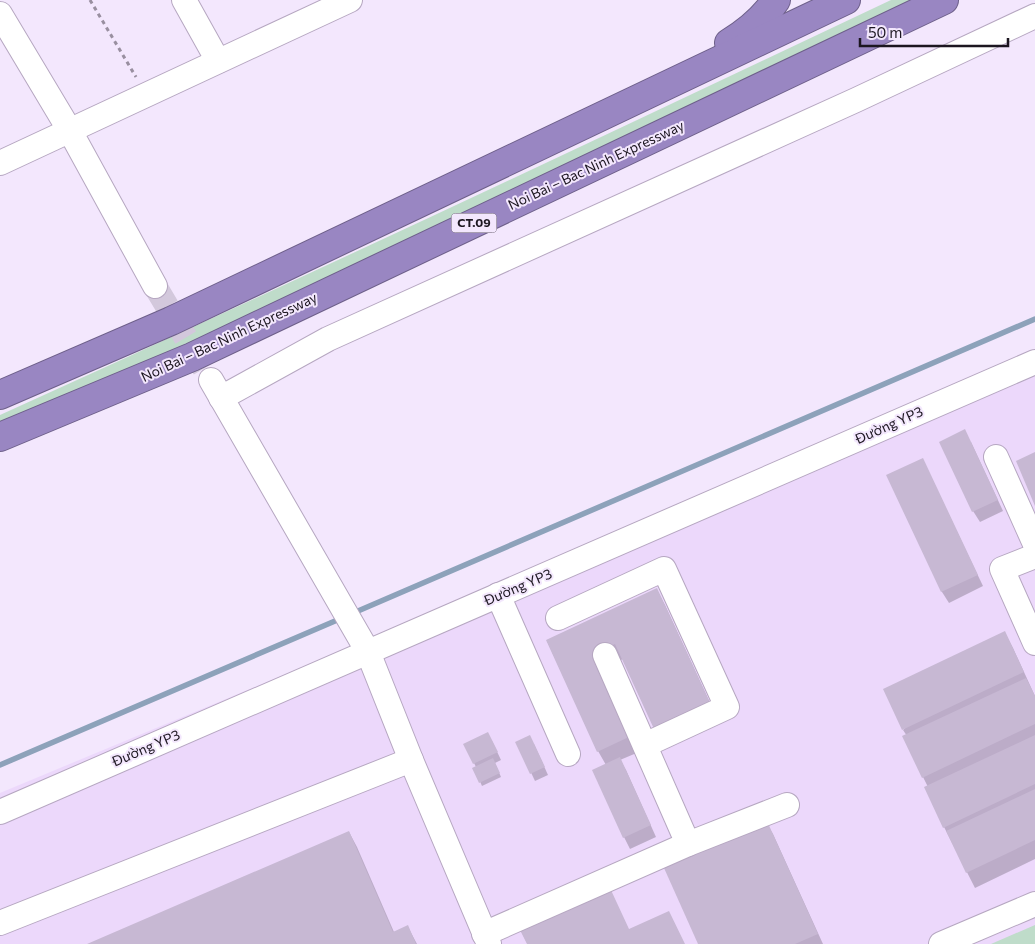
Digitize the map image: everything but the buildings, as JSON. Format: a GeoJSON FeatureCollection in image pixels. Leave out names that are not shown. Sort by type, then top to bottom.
{"type":"FeatureCollection","features":[{"type":"Feature","properties":{"kind":"highway"},"geometry":{"type":"LineString","coordinates":[[530,150],[719,49],[748,30],[776,0]]}},
{"type":"Feature","properties":{"kind":"highway"},"geometry":{"type":"LineString","coordinates":[[0,395],[171,321],[846,0]]}},
{"type":"Feature","properties":{"kind":"highway","name":"Noi Bai – Bac Ninh Expressway"},"geometry":{"type":"LineString","coordinates":[[0,437],[192,357],[944,0]]}},
{"type":"Feature","properties":{"kind":"street"},"geometry":{"type":"LineString","coordinates":[[184,0],[218,61]]}},
{"type":"Feature","properties":{"kind":"street"},"geometry":{"type":"LineString","coordinates":[[0,163],[350,0]]}},
{"type":"Feature","properties":{"kind":"street"},"geometry":{"type":"LineString","coordinates":[[0,14],[70,131],[155,286]]}},
{"type":"Feature","properties":{"kind":"street"},"geometry":{"type":"LineString","coordinates":[[787,804],[688,844],[486,939],[368,652],[216,389],[848,104],[1035,16]]}},
{"type":"Feature","properties":{"kind":"street","name":"Đường YP3"},"geometry":{"type":"LineString","coordinates":[[0,812],[1035,362]]}},
{"type":"Feature","properties":{"kind":"street"},"geometry":{"type":"LineString","coordinates":[[996,457],[1035,544]]}},
{"type":"Feature","properties":{"kind":"street"},"geometry":{"type":"LineString","coordinates":[[1035,556],[1002,569],[1035,642]]}},
{"type":"Feature","properties":{"kind":"street"},"geometry":{"type":"LineString","coordinates":[[558,618],[664,569],[727,707],[644,745]]}},
{"type":"Feature","properties":{"kind":"street"},"geometry":{"type":"LineString","coordinates":[[498,596],[568,754]]}},
{"type":"Feature","properties":{"kind":"street"},"geometry":{"type":"LineString","coordinates":[[605,655],[688,844]]}},
{"type":"Feature","properties":{"kind":"street"},"geometry":{"type":"LineString","coordinates":[[0,923],[412,760]]}},
{"type":"Feature","properties":{"kind":"street"},"geometry":{"type":"LineString","coordinates":[[941,944],[1035,904]]}},
{"type":"Feature","properties":{"kind":"path"},"geometry":{"type":"LineString","coordinates":[[90,0],[136,78]]}},
{"type":"Feature","properties":{"kind":"shaded area"},"geometry":{"type":"Polygon","coordinates":[[[1035,362],[1035,944],[0,944],[0,793],[1035,362]]]}},
{"type":"Feature","properties":{"kind":"green space"},"geometry":{"type":"Polygon","coordinates":[[[891,0],[921,0],[156,358],[0,427],[0,415],[335,261],[891,0]]]}},
{"type":"Feature","properties":{"kind":"green space"},"geometry":{"type":"Polygon","coordinates":[[[1035,925],[1035,944],[991,944],[1035,925]]]}},
{"type":"Feature","properties":{"kind":"waterway"},"geometry":{"type":"LineString","coordinates":[[351,614],[1035,319]]}},
{"type":"Feature","properties":{"kind":"waterway"},"geometry":{"type":"LineString","coordinates":[[0,765],[342,618]]}},
{"type":"Feature","properties":{"kind":"tunnel"},"geometry":{"type":"LineString","coordinates":[[155,286],[211,380]]}}]}
